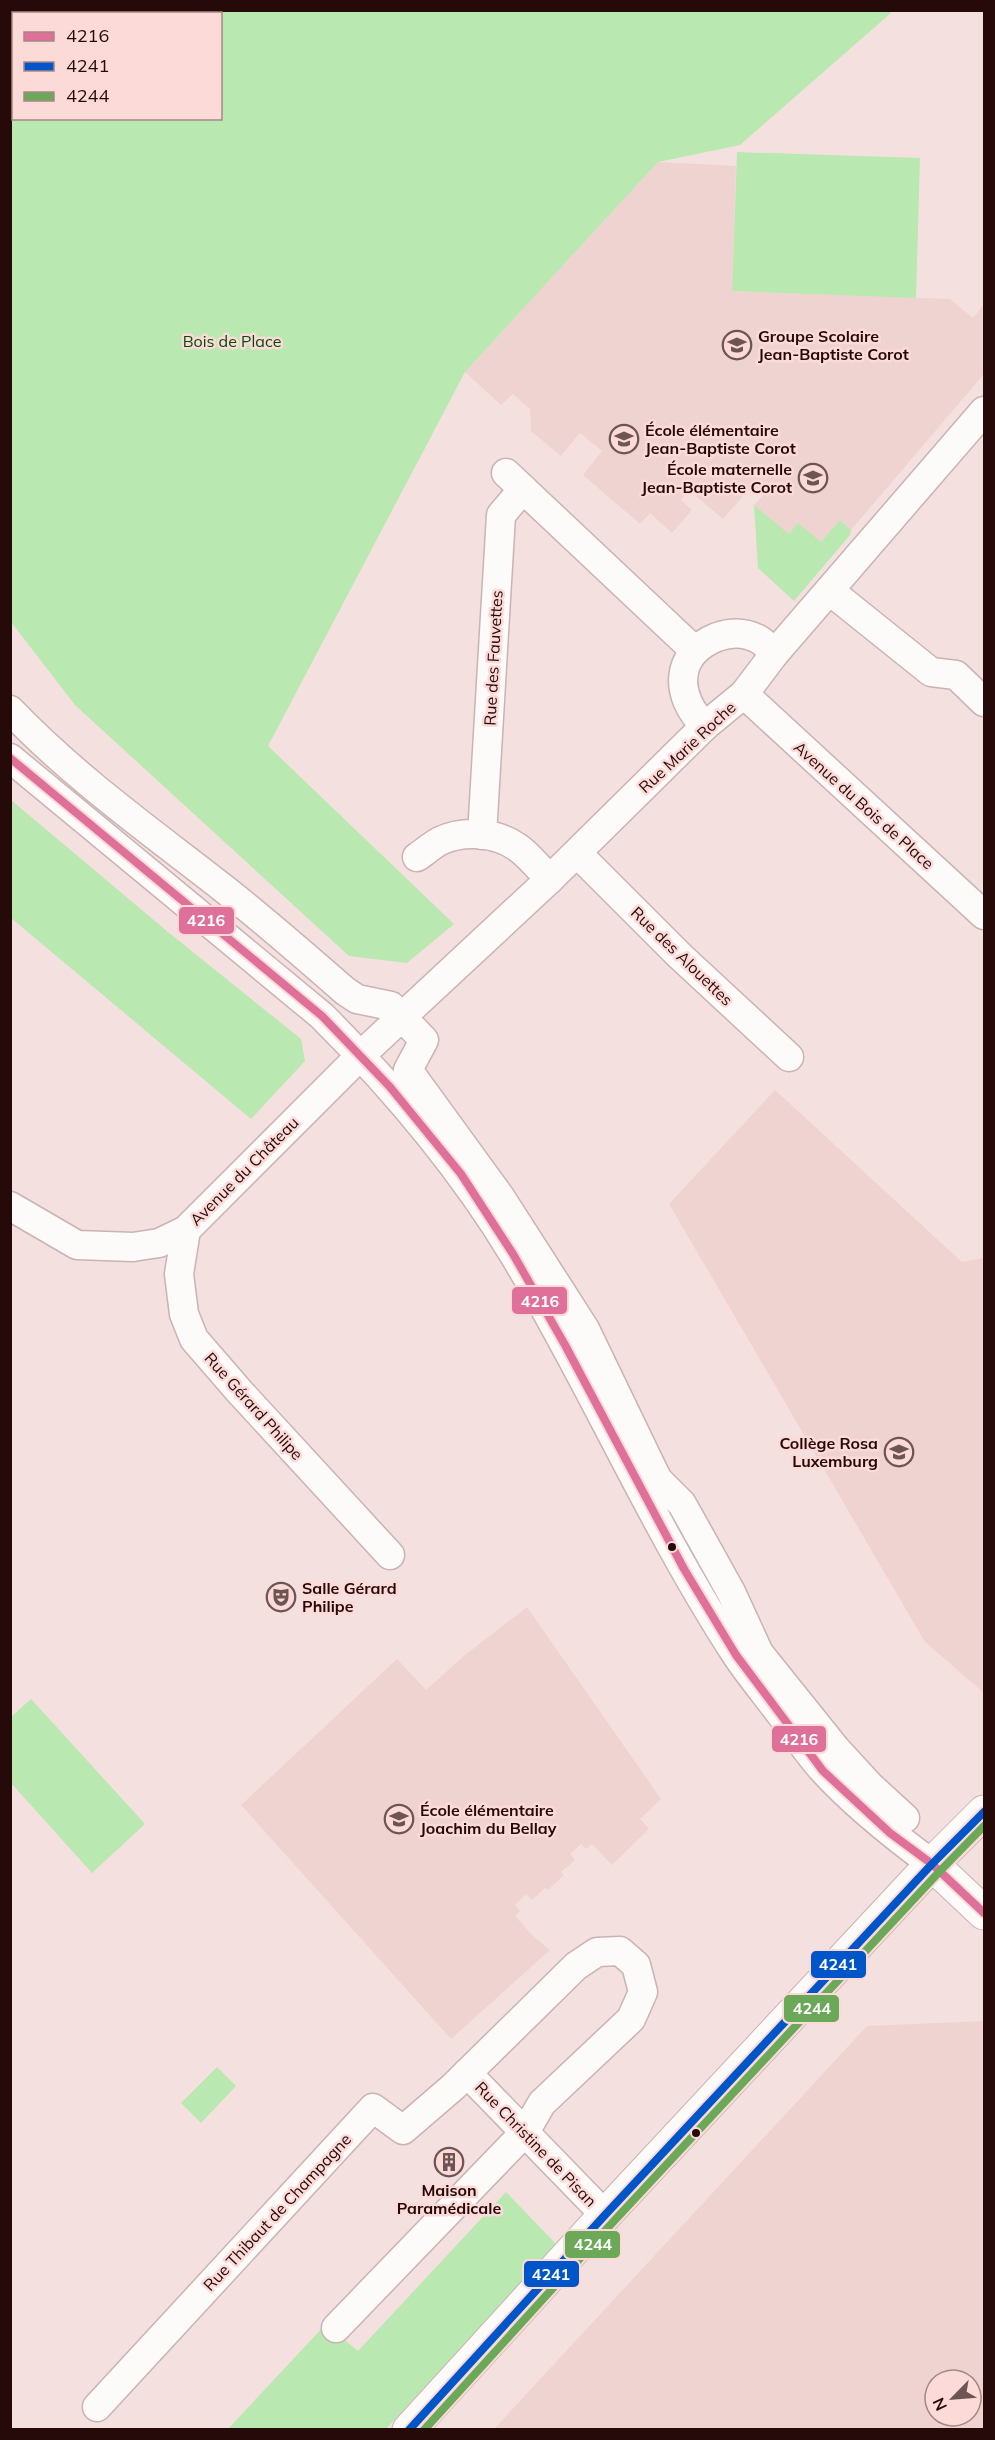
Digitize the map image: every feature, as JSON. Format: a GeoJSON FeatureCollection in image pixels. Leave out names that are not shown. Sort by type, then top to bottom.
{"type":"FeatureCollection","features":[{"type":"Feature","properties":{"kind":"street","name":"Rue Marie Roche"},"geometry":{"type":"LineString","coordinates":[[361,1055],[550,879],[705,726],[744,694],[775,653],[984,411]]}},
{"type":"Feature","properties":{"kind":"street","name":"Rue des Fauvettes"},"geometry":{"type":"LineString","coordinates":[[482,835],[501,515],[514,481],[694,650]]}},
{"type":"Feature","properties":{"kind":"street"},"geometry":{"type":"LineString","coordinates":[[830,591],[931,672],[956,675],[984,702]]}},
{"type":"Feature","properties":{"kind":"street"},"geometry":{"type":"LineString","coordinates":[[705,726],[695,716],[685,694],[685,669],[694,650],[705,642],[733,633],[759,639],[775,653]]}},
{"type":"Feature","properties":{"kind":"street","name":"Avenue du Bois de Place"},"geometry":{"type":"LineString","coordinates":[[744,694],[984,915]]}},
{"type":"Feature","properties":{"kind":"street"},"geometry":{"type":"LineString","coordinates":[[10,710],[40,741],[81,776],[156,838],[223,888],[345,991],[357,999],[392,1006],[424,1040],[408,1071],[501,1198],[585,1329],[658,1480],[682,1504],[731,1592],[759,1653],[836,1749],[870,1786],[905,1818]]}},
{"type":"Feature","properties":{"kind":"street"},"geometry":{"type":"LineString","coordinates":[[10,758],[322,1016],[404,1103],[461,1174],[513,1254],[565,1345],[684,1569],[736,1655],[824,1771],[890,1833],[932,1864],[984,1913]]}},
{"type":"Feature","properties":{"kind":"street"},"geometry":{"type":"LineString","coordinates":[[417,857],[448,837],[482,835],[501,839],[518,848],[550,879]]}},
{"type":"Feature","properties":{"kind":"street","name":"Rue des Alouettes"},"geometry":{"type":"LineString","coordinates":[[577,853],[680,956],[789,1057]]}},
{"type":"Feature","properties":{"kind":"street","name":"Avenue du Château"},"geometry":{"type":"LineString","coordinates":[[10,1206],[76,1245],[133,1247],[159,1243],[186,1230],[361,1055]]}},
{"type":"Feature","properties":{"kind":"street","name":"Rue Gérard Philipe"},"geometry":{"type":"LineString","coordinates":[[186,1230],[179,1274],[184,1314],[194,1339],[390,1555]]}},
{"type":"Feature","properties":{"kind":"street"},"geometry":{"type":"LineString","coordinates":[[409,2430],[605,2215],[932,1864],[984,1812]]}},
{"type":"Feature","properties":{"kind":"street"},"geometry":{"type":"LineString","coordinates":[[336,2328],[525,2132],[542,2103],[631,2019],[643,1992],[636,1965],[620,1950],[597,1952],[576,1966],[467,2073]]}},
{"type":"Feature","properties":{"kind":"street","name":"Rue Christine de Pisan"},"geometry":{"type":"LineString","coordinates":[[467,2073],[605,2215]]}},
{"type":"Feature","properties":{"kind":"street","name":"Rue Thibaut de Champagne"},"geometry":{"type":"LineString","coordinates":[[97,2407],[373,2108],[403,2130],[467,2073]]}},
{"type":"Feature","properties":{"kind":"shaded area","name":"Groupe Scolaire Jean-Baptiste Corot"},"geometry":{"type":"Polygon","coordinates":[[[658,162],[736,166],[732,291],[950,299],[973,318],[984,304],[984,374],[851,530],[840,520],[821,543],[798,524],[789,535],[754,505],[764,494],[753,485],[723,519],[689,490],[681,500],[692,510],[672,533],[650,513],[640,524],[583,475],[602,451],[580,433],[561,456],[531,431],[530,409],[513,394],[501,405],[465,372],[658,162]]]}},
{"type":"Feature","properties":{"kind":"shaded area","name":"Collège Rosa Luxemburg"},"geometry":{"type":"Polygon","coordinates":[[[775,1090],[962,1262],[984,1258],[984,1693],[925,1642],[669,1204],[775,1090]]]}},
{"type":"Feature","properties":{"kind":"shaded area"},"geometry":{"type":"Polygon","coordinates":[[[527,1607],[661,1799],[640,1819],[649,1829],[612,1865],[592,1844],[586,1849],[581,1844],[570,1854],[575,1860],[561,1872],[564,1875],[548,1890],[545,1888],[532,1900],[526,1894],[515,1905],[520,1911],[515,1916],[534,1937],[550,1950],[451,2039],[241,1805],[397,1659],[426,1690],[465,1655],[527,1607]]]}},
{"type":"Feature","properties":{"kind":"shaded area"},"geometry":{"type":"Polygon","coordinates":[[[984,2021],[984,2429],[494,2429],[867,2026],[984,2021]]]}},
{"type":"Feature","properties":{"kind":"green space","name":"Bois de Place"},"geometry":{"type":"Polygon","coordinates":[[[888,10],[891,13],[740,145],[658,162],[465,372],[268,746],[454,924],[407,963],[349,956],[75,705],[11,622],[11,11],[888,10]]]}},
{"type":"Feature","properties":{"kind":"green space"},"geometry":{"type":"Polygon","coordinates":[[[737,152],[920,158],[916,298],[732,291],[737,152]]]}},
{"type":"Feature","properties":{"kind":"green space"},"geometry":{"type":"Polygon","coordinates":[[[754,505],[789,534],[798,523],[821,542],[840,520],[851,530],[850,535],[794,601],[758,568],[754,505]]]}},
{"type":"Feature","properties":{"kind":"green space"},"geometry":{"type":"Polygon","coordinates":[[[11,800],[168,932],[301,1039],[305,1061],[251,1119],[11,918],[11,800]]]}},
{"type":"Feature","properties":{"kind":"green space"},"geometry":{"type":"Polygon","coordinates":[[[31,1699],[145,1824],[92,1873],[11,1783],[11,1717],[31,1699]]]}},
{"type":"Feature","properties":{"kind":"green space"},"geometry":{"type":"Polygon","coordinates":[[[217,2067],[236,2086],[201,2123],[181,2103],[217,2067]]]}},
{"type":"Feature","properties":{"kind":"green space"},"geometry":{"type":"Polygon","coordinates":[[[506,2192],[556,2244],[386,2429],[227,2430],[326,2324],[358,2351],[506,2192]]]}},
{"type":"Feature","properties":{"kind":"transit line","name":"4216"},"geometry":{"type":"LineString","coordinates":[[10,758],[322,1016],[390,1087],[461,1174],[513,1254],[565,1345],[684,1569],[736,1655],[823,1771],[890,1833],[932,1864],[984,1913]]}},
{"type":"Feature","properties":{"kind":"transit line","name":"4241"},"geometry":{"type":"LineString","coordinates":[[409,2430],[605,2215],[932,1864],[984,1812]]}},
{"type":"Feature","properties":{"kind":"transit line","name":"4244"},"geometry":{"type":"LineString","coordinates":[[424,2430],[613,2222],[984,1826]]}},
{"type":"Feature","properties":{"kind":"place","name":"Groupe Scolaire Jean-Baptiste Corot"},"geometry":{"type":"Point","coordinates":[737,345]}},
{"type":"Feature","properties":{"kind":"place","name":"École élémentaire Jean-Baptiste Corot"},"geometry":{"type":"Point","coordinates":[624,439]}},
{"type":"Feature","properties":{"kind":"place","name":"École maternelle Jean-Baptiste Corot"},"geometry":{"type":"Point","coordinates":[813,478]}},
{"type":"Feature","properties":{"kind":"place","name":"Collège Rosa Luxemburg"},"geometry":{"type":"Point","coordinates":[899,1452]}},
{"type":"Feature","properties":{"kind":"place","name":"Salle Gérard Philipe"},"geometry":{"type":"Point","coordinates":[281,1597]}},
{"type":"Feature","properties":{"kind":"place","name":"École élémentaire Joachim du Bellay"},"geometry":{"type":"Point","coordinates":[399,1819]}},
{"type":"Feature","properties":{"kind":"place","name":"Maison Paramédicale"},"geometry":{"type":"Point","coordinates":[449,2162]}}]}
